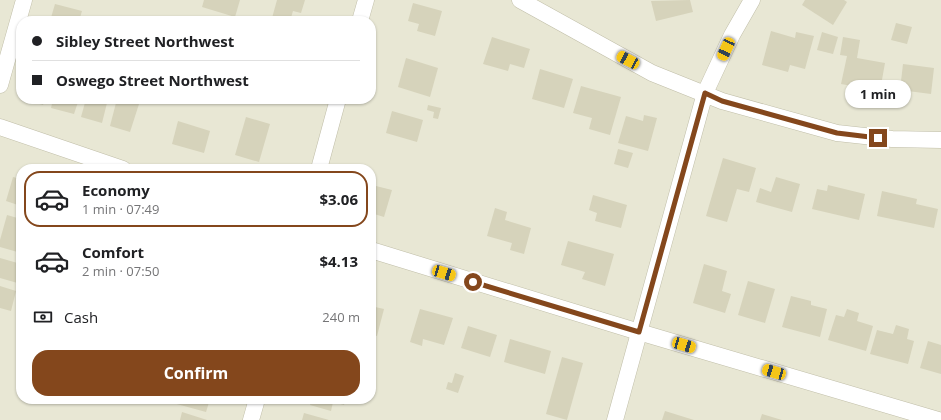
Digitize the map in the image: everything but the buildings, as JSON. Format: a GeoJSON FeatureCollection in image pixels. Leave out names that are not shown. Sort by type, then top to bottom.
{"type":"FeatureCollection","features":[{"type":"Feature","properties":{"kind":"street"},"geometry":{"type":"LineString","coordinates":[[19,16],[24,0]]}},
{"type":"Feature","properties":{"kind":"street"},"geometry":{"type":"LineString","coordinates":[[361,16],[366,0]]}},
{"type":"Feature","properties":{"kind":"street"},"geometry":{"type":"LineString","coordinates":[[520,0],[652,73],[722,101],[837,133],[892,139],[941,140]]}},
{"type":"Feature","properties":{"kind":"street"},"geometry":{"type":"LineString","coordinates":[[615,420],[705,93],[732,35],[752,0]]}},
{"type":"Feature","properties":{"kind":"street"},"geometry":{"type":"LineString","coordinates":[[0,85],[16,28]]}},
{"type":"Feature","properties":{"kind":"street"},"geometry":{"type":"LineString","coordinates":[[320,164],[337,104]]}},
{"type":"Feature","properties":{"kind":"street"},"geometry":{"type":"LineString","coordinates":[[0,127],[108,164]]}},
{"type":"Feature","properties":{"kind":"street"},"geometry":{"type":"LineString","coordinates":[[376,252],[639,332],[938,420]]}},
{"type":"Feature","properties":{"kind":"street"},"geometry":{"type":"LineString","coordinates":[[252,420],[256,404]]}},
{"type":"Feature","properties":{"kind":"shaded area"},"geometry":{"type":"Polygon","coordinates":[[[0,0],[941,0],[941,420],[0,420],[0,0]]]}},
{"type":"Feature","properties":{"kind":"route"},"geometry":{"type":"LineString","coordinates":[[473,282],[639,332],[705,93],[722,101],[837,133],[878,138]]}}]}
